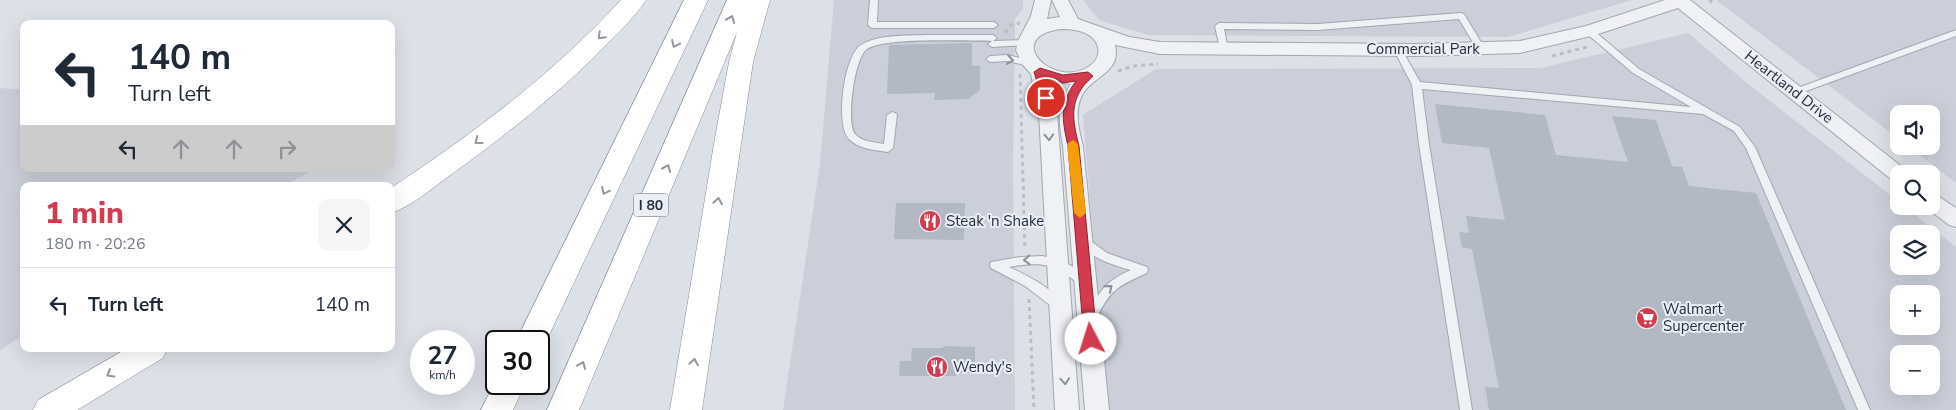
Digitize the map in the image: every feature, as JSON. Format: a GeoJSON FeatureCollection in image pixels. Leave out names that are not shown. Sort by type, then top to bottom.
{"type":"FeatureCollection","features":[{"type":"Feature","properties":{"kind":"highway"},"geometry":{"type":"LineString","coordinates":[[395,199],[471,146],[530,100],[578,59],[634,0]]}},
{"type":"Feature","properties":{"kind":"highway"},"geometry":{"type":"LineString","coordinates":[[536,330],[696,0]]}},
{"type":"Feature","properties":{"kind":"highway","name":"I 80"},"geometry":{"type":"LineString","coordinates":[[563,410],[739,0]]}},
{"type":"Feature","properties":{"kind":"highway"},"geometry":{"type":"LineString","coordinates":[[686,410],[741,62],[758,0]]}},
{"type":"Feature","properties":{"kind":"highway"},"geometry":{"type":"LineString","coordinates":[[49,410],[147,352]]}},
{"type":"Feature","properties":{"kind":"highway"},"geometry":{"type":"LineString","coordinates":[[497,410],[504,395]]}},
{"type":"Feature","properties":{"kind":"street"},"geometry":{"type":"LineString","coordinates":[[1043,0],[1040,16],[1027,41],[1025,50],[1028,68],[1048,113],[1056,262],[1067,410]]}},
{"type":"Feature","properties":{"kind":"street"},"geometry":{"type":"LineString","coordinates":[[1060,0],[1071,22]]}},
{"type":"Feature","properties":{"kind":"street","name":"Commercial Park"},"geometry":{"type":"LineString","coordinates":[[1162,56],[1224,49],[1398,50],[1520,47],[1590,31],[1681,0]]}},
{"type":"Feature","properties":{"kind":"street","name":"Heartland Drive"},"geometry":{"type":"LineString","coordinates":[[1681,0],[1890,168]]}},
{"type":"Feature","properties":{"kind":"street"},"geometry":{"type":"LineString","coordinates":[[1027,41],[1034,31],[1045,25],[1071,22],[1162,56]]}},
{"type":"Feature","properties":{"kind":"street"},"geometry":{"type":"LineString","coordinates":[[1096,32],[1103,38],[1107,46],[1109,68]]}},
{"type":"Feature","properties":{"kind":"street"},"geometry":{"type":"LineString","coordinates":[[1096,410],[1082,236],[1073,146],[1067,119],[1068,108],[1078,85],[1098,70],[1162,56]]}},
{"type":"Feature","properties":{"kind":"street"},"geometry":{"type":"LineString","coordinates":[[1028,68],[1063,79],[1088,76]]}},
{"type":"Feature","properties":{"kind":"street"},"geometry":{"type":"LineString","coordinates":[[1940,207],[1956,219]]}},
{"type":"Feature","properties":{"kind":"lane"},"geometry":{"type":"LineString","coordinates":[[874,0],[872,25],[994,25]]}},
{"type":"Feature","properties":{"kind":"lane"},"geometry":{"type":"LineString","coordinates":[[1224,49],[1219,26],[1318,27],[1461,16],[1481,49]]}},
{"type":"Feature","properties":{"kind":"lane"},"geometry":{"type":"LineString","coordinates":[[1590,31],[1636,71],[1738,129],[1750,147],[1864,410]]}},
{"type":"Feature","properties":{"kind":"lane"},"geometry":{"type":"LineString","coordinates":[[1795,92],[1956,33]]}},
{"type":"Feature","properties":{"kind":"lane"},"geometry":{"type":"LineString","coordinates":[[892,115],[888,148],[872,146],[858,140],[850,134],[846,125],[855,58],[863,48],[884,40],[1027,41]]}},
{"type":"Feature","properties":{"kind":"lane"},"geometry":{"type":"LineString","coordinates":[[1398,50],[1417,85],[1423,135],[1466,410]]}},
{"type":"Feature","properties":{"kind":"lane"},"geometry":{"type":"LineString","coordinates":[[990,58],[1007,58],[1028,68]]}},
{"type":"Feature","properties":{"kind":"lane"},"geometry":{"type":"LineString","coordinates":[[1417,85],[1707,112]]}},
{"type":"Feature","properties":{"kind":"lane"},"geometry":{"type":"LineString","coordinates":[[1082,236],[1090,247],[1099,254],[1143,270],[1106,289],[1089,321]]}},
{"type":"Feature","properties":{"kind":"lane"},"geometry":{"type":"LineString","coordinates":[[1060,307],[1044,291],[995,264],[1026,259],[1056,262],[1073,271],[1086,283]]}},
{"type":"Feature","properties":{"kind":"path"},"geometry":{"type":"LineString","coordinates":[[1709,0],[1715,4]]}},
{"type":"Feature","properties":{"kind":"path"},"geometry":{"type":"LineString","coordinates":[[1109,68],[1133,66],[1162,56]]}},
{"type":"Feature","properties":{"kind":"path"},"geometry":{"type":"LineString","coordinates":[[1025,250],[1021,77],[1018,72],[1028,68]]}},
{"type":"Feature","properties":{"kind":"path"},"geometry":{"type":"LineString","coordinates":[[1029,294],[1034,410]]}},
{"type":"Feature","properties":{"kind":"shaded area"},"geometry":{"type":"Polygon","coordinates":[[[834,0],[1023,0],[1023,9],[1015,19],[1013,168],[1015,410],[783,410],[820,164],[834,0]]]}},
{"type":"Feature","properties":{"kind":"shaded area"},"geometry":{"type":"Polygon","coordinates":[[[1083,0],[1632,0],[1508,37],[1148,35],[1099,20],[1083,0]]]}},
{"type":"Feature","properties":{"kind":"shaded area"},"geometry":{"type":"Polygon","coordinates":[[[1716,0],[1956,0],[1956,183],[1940,171],[1940,165],[1933,165],[1920,155],[1940,155],[1940,105],[1890,105],[1890,132],[1716,0]]]}},
{"type":"Feature","properties":{"kind":"shaded area"},"geometry":{"type":"Polygon","coordinates":[[[1688,33],[1742,79],[1890,195],[1890,215],[1915,215],[1928,225],[1890,225],[1890,275],[1940,275],[1940,234],[1956,247],[1956,410],[1107,410],[1083,115],[1156,69],[1541,68],[1688,33]]]}},
{"type":"Feature","properties":{"kind":"shaded area"},"geometry":{"type":"Polygon","coordinates":[[[0,88],[20,90],[20,172],[309,172],[291,182],[20,182],[20,338],[0,350],[0,88]]]}},
{"type":"Feature","properties":{"kind":"building"},"geometry":{"type":"Polygon","coordinates":[[[972,43],[972,66],[980,66],[980,90],[968,99],[934,100],[935,93],[887,94],[889,45],[972,43]]]}},
{"type":"Feature","properties":{"kind":"building","name":"Walmart Supercenter"},"geometry":{"type":"Polygon","coordinates":[[[1435,104],[1545,115],[1556,155],[1628,162],[1612,116],[1656,120],[1672,166],[1682,167],[1689,186],[1756,193],[1846,410],[1489,410],[1485,387],[1499,388],[1472,249],[1462,247],[1459,232],[1469,233],[1466,216],[1505,220],[1489,148],[1442,143],[1435,104]]]}},
{"type":"Feature","properties":{"kind":"building","name":"Steak 'n Shake"},"geometry":{"type":"Polygon","coordinates":[[[896,203],[965,203],[964,240],[894,239],[896,203]]]}},
{"type":"Feature","properties":{"kind":"building","name":"Wendy's"},"geometry":{"type":"Polygon","coordinates":[[[943,346],[975,347],[975,373],[956,373],[956,376],[899,376],[900,361],[911,361],[912,348],[943,348],[943,346]]]}},
{"type":"Feature","properties":{"kind":"slow traffic"},"geometry":{"type":"LineString","coordinates":[[1073,144],[1080,213]]}},
{"type":"Feature","properties":{"kind":"place","name":"Steak 'n Shake"},"geometry":{"type":"Point","coordinates":[930,221]}},
{"type":"Feature","properties":{"kind":"place","name":"Walmart Supercenter"},"geometry":{"type":"Point","coordinates":[1647,318]}},
{"type":"Feature","properties":{"kind":"place","name":"Wendy's"},"geometry":{"type":"Point","coordinates":[937,367]}},
{"type":"Feature","properties":{"kind":"route"},"geometry":{"type":"LineString","coordinates":[[1046,98],[1040,72],[1063,79],[1076,79],[1088,76],[1078,85],[1068,108],[1067,119],[1073,146],[1091,339]]}}]}
